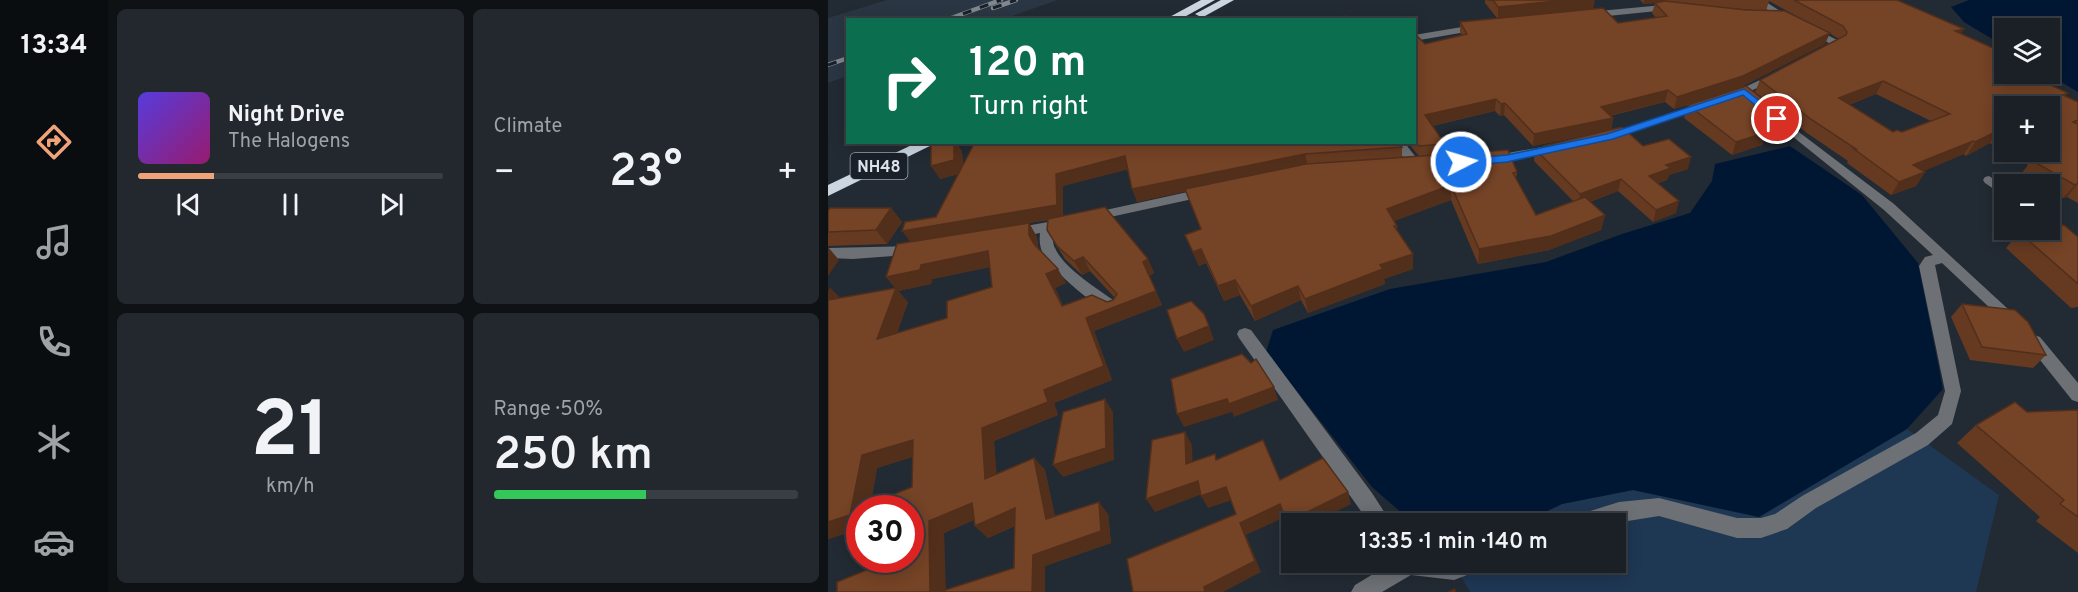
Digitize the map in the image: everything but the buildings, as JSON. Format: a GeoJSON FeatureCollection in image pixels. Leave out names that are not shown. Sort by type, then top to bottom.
{"type":"FeatureCollection","features":[{"type":"Feature","properties":{"kind":"highway"},"geometry":{"type":"LineString","coordinates":[[1173,18],[1210,0]]}},
{"type":"Feature","properties":{"kind":"highway"},"geometry":{"type":"LineString","coordinates":[[1194,18],[1229,0]]}},
{"type":"Feature","properties":{"kind":"highway","name":"NH48"},"geometry":{"type":"LineString","coordinates":[[828,177],[899,144]]}},
{"type":"Feature","properties":{"kind":"highway","name":"NH48"},"geometry":{"type":"LineString","coordinates":[[828,191],[927,144]]}},
{"type":"Feature","properties":{"kind":"street"},"geometry":{"type":"LineString","coordinates":[[1757,0],[1835,45],[1806,61]]}},
{"type":"Feature","properties":{"kind":"street"},"geometry":{"type":"LineString","coordinates":[[1579,16],[1683,5]]}},
{"type":"Feature","properties":{"kind":"street"},"geometry":{"type":"LineString","coordinates":[[1760,17],[1784,17]]}},
{"type":"Feature","properties":{"kind":"street"},"geometry":{"type":"LineString","coordinates":[[1416,38],[1460,28],[1490,26]]}},
{"type":"Feature","properties":{"kind":"street"},"geometry":{"type":"LineString","coordinates":[[1599,139],[1753,98],[1789,69]]}},
{"type":"Feature","properties":{"kind":"street"},"geometry":{"type":"LineString","coordinates":[[1753,98],[1889,207],[2030,336],[2078,395]]}},
{"type":"Feature","properties":{"kind":"street"},"geometry":{"type":"LineString","coordinates":[[1399,144],[1416,166]]}},
{"type":"Feature","properties":{"kind":"street"},"geometry":{"type":"LineString","coordinates":[[1472,161],[1507,158],[1570,146]]}},
{"type":"Feature","properties":{"kind":"street"},"geometry":{"type":"LineString","coordinates":[[1989,180],[1994,184]]}},
{"type":"Feature","properties":{"kind":"street"},"geometry":{"type":"LineString","coordinates":[[1001,236],[1223,189]]}},
{"type":"Feature","properties":{"kind":"street"},"geometry":{"type":"LineString","coordinates":[[1047,228],[1046,246],[1051,256],[1084,287],[1114,308]]}},
{"type":"Feature","properties":{"kind":"street"},"geometry":{"type":"LineString","coordinates":[[828,253],[876,253],[933,247]]}},
{"type":"Feature","properties":{"kind":"street"},"geometry":{"type":"LineString","coordinates":[[1613,513],[1659,507],[1737,528],[1761,528],[1780,522],[1809,502],[1922,439],[1946,419],[1953,391],[1926,266],[1930,261],[1944,258]]}},
{"type":"Feature","properties":{"kind":"street"},"geometry":{"type":"LineString","coordinates":[[1245,334],[1375,513]]}},
{"type":"Feature","properties":{"kind":"street"},"geometry":{"type":"LineString","coordinates":[[1362,592],[1393,573]]}},
{"type":"Feature","properties":{"kind":"shaded area"},"geometry":{"type":"Polygon","coordinates":[[[887,0],[1057,0],[1007,18],[846,18],[846,76],[828,83],[828,18],[887,0]]]}},
{"type":"Feature","properties":{"kind":"shaded area"},"geometry":{"type":"Polygon","coordinates":[[[1969,0],[2078,0],[2078,92],[2060,81],[2060,18],[1994,18],[1994,40],[1964,22],[1951,7],[1969,0]]]}},
{"type":"Feature","properties":{"kind":"shaded area"},"geometry":{"type":"Polygon","coordinates":[[[1790,146],[1862,195],[1918,263],[1943,389],[1907,429],[1759,517],[1633,490],[1562,504],[1543,513],[1402,513],[1372,487],[1266,352],[1273,330],[1390,289],[1546,262],[1622,234],[1690,213],[1712,181],[1715,164],[1790,146]]]}},
{"type":"Feature","properties":{"kind":"shaded area"},"geometry":{"type":"Polygon","coordinates":[[[1907,429],[1999,495],[1976,592],[1470,592],[1459,573],[1626,573],[1626,513],[1543,513],[1562,504],[1633,490],[1759,517],[1907,429]]]}},
{"type":"Feature","properties":{"kind":"railway"},"geometry":{"type":"LineString","coordinates":[[952,18],[1001,0]]}},
{"type":"Feature","properties":{"kind":"railway"},"geometry":{"type":"LineString","coordinates":[[993,8],[1016,0]]}},
{"type":"Feature","properties":{"kind":"railway"},"geometry":{"type":"LineString","coordinates":[[828,65],[846,59]]}},
{"type":"Feature","properties":{"kind":"route"},"geometry":{"type":"LineString","coordinates":[[1461,162],[1507,158],[1609,137],[1744,92],[1777,119]]}}]}
